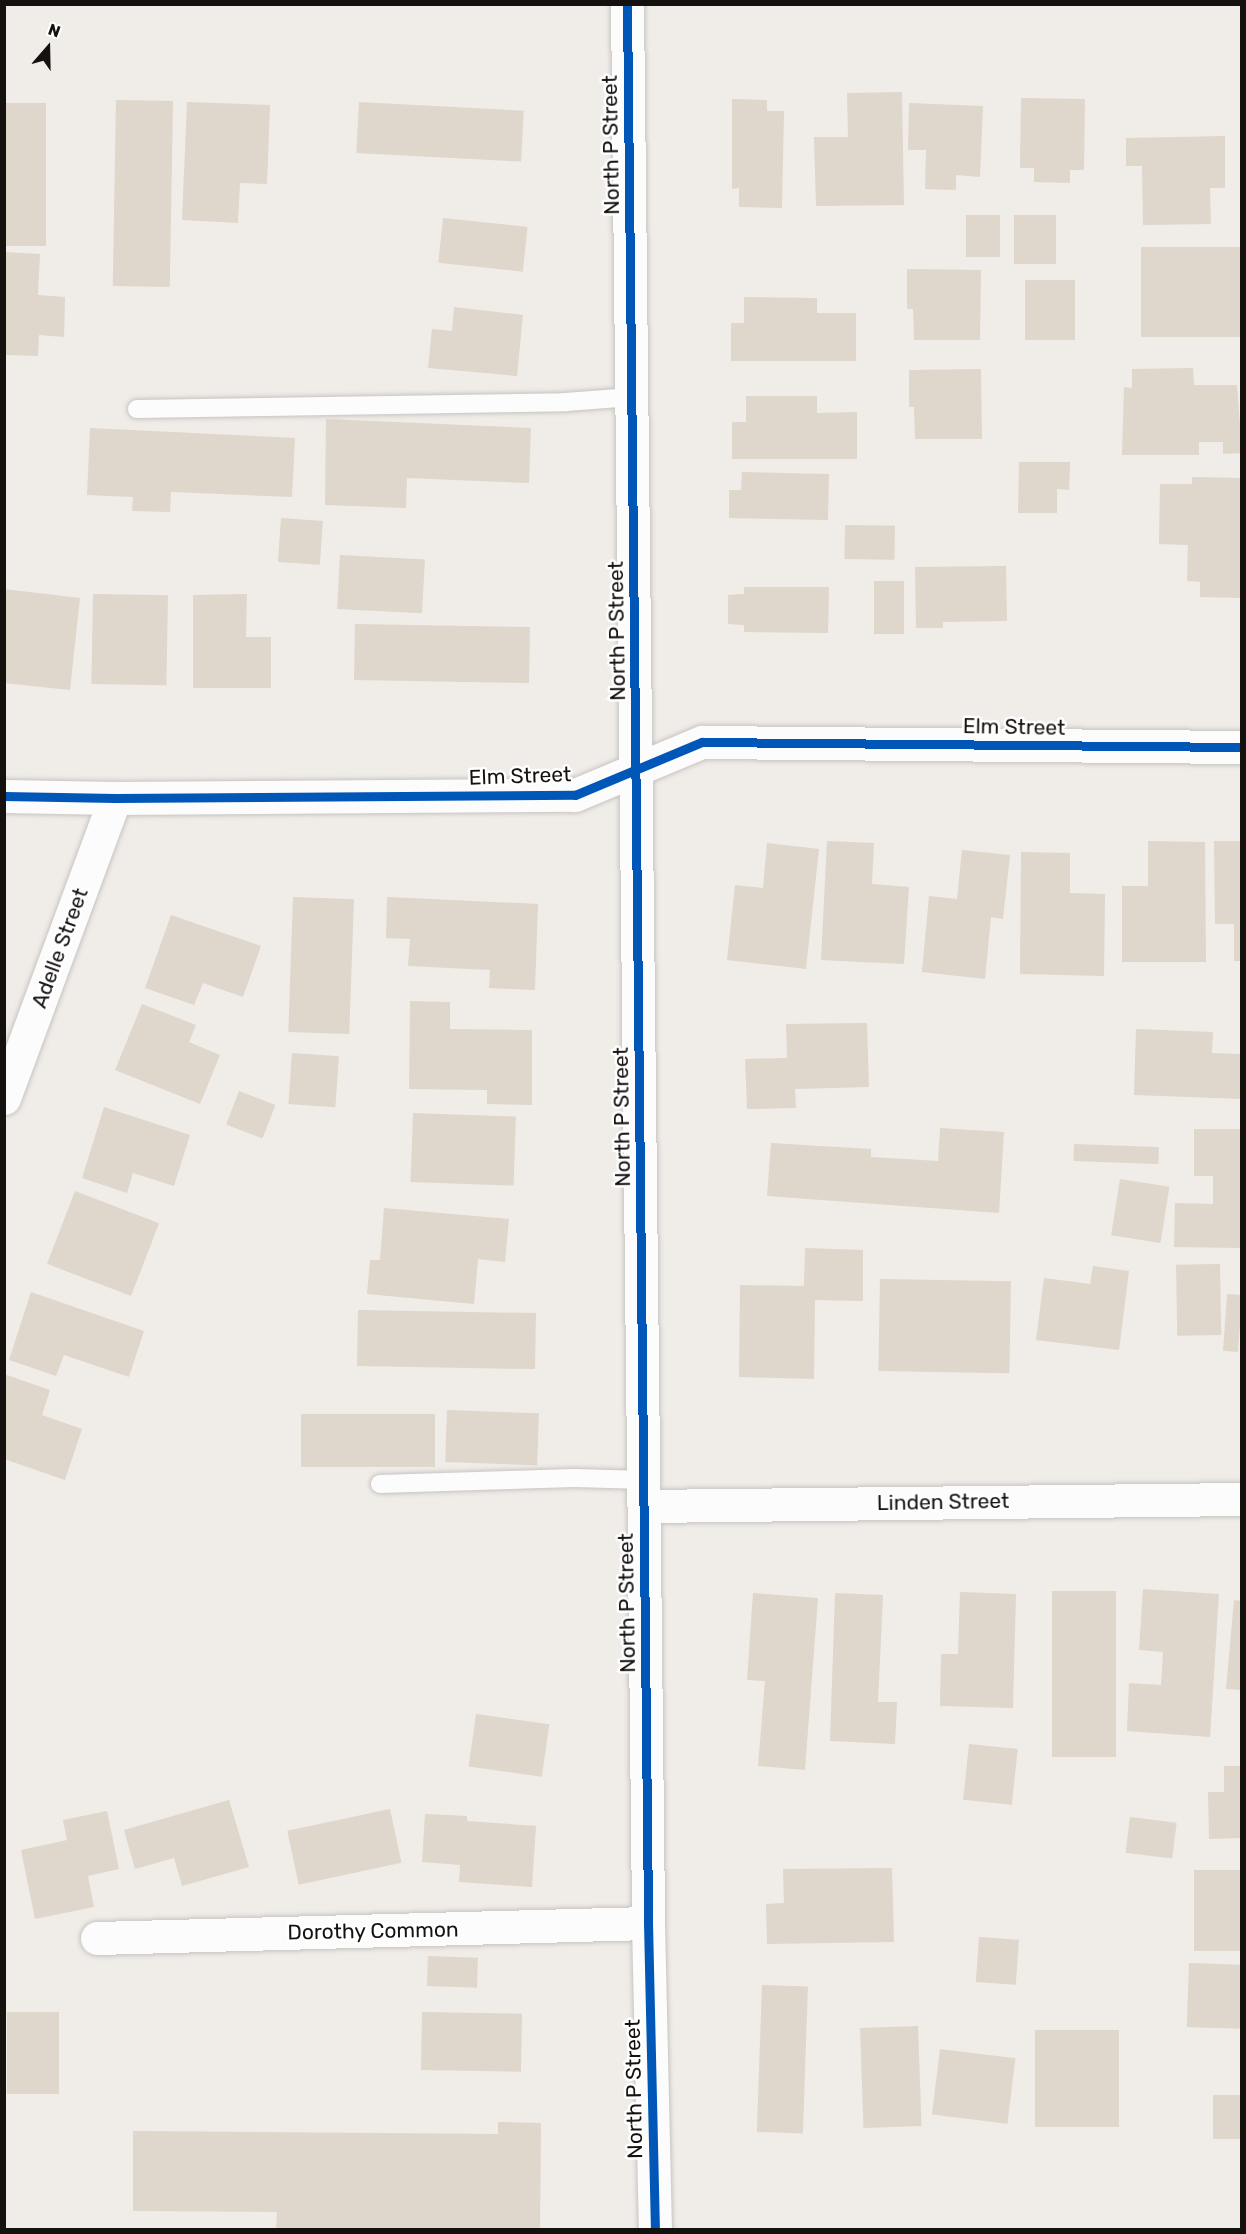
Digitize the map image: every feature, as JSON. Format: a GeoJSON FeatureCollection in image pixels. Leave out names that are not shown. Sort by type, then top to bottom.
{"type":"FeatureCollection","features":[{"type":"Feature","properties":{"kind":"street","name":"North P Street"},"geometry":{"type":"LineString","coordinates":[[627,4],[648,1923],[655,2229]]}},
{"type":"Feature","properties":{"kind":"street","name":"Elm Street"},"geometry":{"type":"LineString","coordinates":[[4,796],[115,798],[574,795],[702,742],[1242,747]]}},
{"type":"Feature","properties":{"kind":"street","name":"Adelle Street"},"geometry":{"type":"LineString","coordinates":[[4,1098],[115,798]]}},
{"type":"Feature","properties":{"kind":"street","name":"Linden Street"},"geometry":{"type":"LineString","coordinates":[[644,1493],[1242,1499]]}},
{"type":"Feature","properties":{"kind":"street","name":"Dorothy Common"},"geometry":{"type":"LineString","coordinates":[[97,1938],[648,1923]]}},
{"type":"Feature","properties":{"kind":"lane"},"geometry":{"type":"LineString","coordinates":[[137,409],[554,402],[632,398]]}},
{"type":"Feature","properties":{"kind":"lane"},"geometry":{"type":"LineString","coordinates":[[380,1484],[574,1478],[644,1493]]}},
{"type":"Feature","properties":{"kind":"building"},"geometry":{"type":"Polygon","coordinates":[[[902,92],[904,205],[816,206],[814,137],[848,137],[847,93],[902,92]]]}},
{"type":"Feature","properties":{"kind":"building"},"geometry":{"type":"Polygon","coordinates":[[[1021,98],[1085,99],[1084,170],[1070,170],[1070,183],[1034,182],[1034,168],[1020,168],[1021,98]]]}},
{"type":"Feature","properties":{"kind":"building"},"geometry":{"type":"Polygon","coordinates":[[[732,99],[767,100],[767,111],[784,111],[782,208],[739,207],[739,188],[732,189],[732,99]]]}},
{"type":"Feature","properties":{"kind":"building"},"geometry":{"type":"Polygon","coordinates":[[[116,100],[173,101],[170,287],[113,286],[116,100]]]}},
{"type":"Feature","properties":{"kind":"building"},"geometry":{"type":"Polygon","coordinates":[[[187,102],[270,105],[267,184],[240,183],[238,223],[182,220],[187,102]]]}},
{"type":"Feature","properties":{"kind":"building"},"geometry":{"type":"Polygon","coordinates":[[[359,102],[524,111],[521,162],[356,153],[359,102]]]}},
{"type":"Feature","properties":{"kind":"building"},"geometry":{"type":"Polygon","coordinates":[[[4,103],[46,103],[46,246],[4,246],[4,103]]]}},
{"type":"Feature","properties":{"kind":"building"},"geometry":{"type":"Polygon","coordinates":[[[909,103],[983,106],[980,177],[956,175],[956,190],[925,189],[926,150],[908,150],[909,103]]]}},
{"type":"Feature","properties":{"kind":"building"},"geometry":{"type":"Polygon","coordinates":[[[1225,136],[1225,188],[1210,188],[1211,224],[1143,225],[1142,166],[1126,166],[1126,138],[1225,136]]]}},
{"type":"Feature","properties":{"kind":"building"},"geometry":{"type":"Polygon","coordinates":[[[966,215],[1000,215],[1000,257],[966,257],[966,215]]]}},
{"type":"Feature","properties":{"kind":"building"},"geometry":{"type":"Polygon","coordinates":[[[1014,215],[1056,215],[1056,264],[1014,264],[1014,215]]]}},
{"type":"Feature","properties":{"kind":"building"},"geometry":{"type":"Polygon","coordinates":[[[443,218],[528,227],[523,272],[438,263],[443,218]]]}},
{"type":"Feature","properties":{"kind":"building"},"geometry":{"type":"Polygon","coordinates":[[[1141,247],[1242,247],[1242,337],[1141,337],[1141,247]]]}},
{"type":"Feature","properties":{"kind":"building"},"geometry":{"type":"Polygon","coordinates":[[[4,252],[40,254],[38,295],[65,297],[64,337],[39,335],[38,356],[4,355],[4,252]]]}},
{"type":"Feature","properties":{"kind":"building"},"geometry":{"type":"Polygon","coordinates":[[[907,269],[981,270],[980,340],[914,340],[913,309],[907,309],[907,269]]]}},
{"type":"Feature","properties":{"kind":"building"},"geometry":{"type":"Polygon","coordinates":[[[1025,280],[1075,280],[1075,340],[1025,340],[1025,280]]]}},
{"type":"Feature","properties":{"kind":"building"},"geometry":{"type":"Polygon","coordinates":[[[744,297],[817,298],[817,313],[856,313],[856,361],[731,361],[731,323],[744,323],[744,297]]]}},
{"type":"Feature","properties":{"kind":"building"},"geometry":{"type":"Polygon","coordinates":[[[454,307],[523,315],[517,376],[428,368],[432,329],[452,331],[454,307]]]}},
{"type":"Feature","properties":{"kind":"building"},"geometry":{"type":"Polygon","coordinates":[[[1193,368],[1194,385],[1237,385],[1242,453],[1223,454],[1223,442],[1199,442],[1199,455],[1122,455],[1124,387],[1132,388],[1132,369],[1193,368]]]}},
{"type":"Feature","properties":{"kind":"building"},"geometry":{"type":"Polygon","coordinates":[[[981,369],[982,439],[915,439],[914,407],[909,407],[909,370],[981,369]]]}},
{"type":"Feature","properties":{"kind":"building"},"geometry":{"type":"Polygon","coordinates":[[[746,396],[817,396],[817,413],[857,412],[857,459],[732,459],[732,422],[746,422],[746,396]]]}},
{"type":"Feature","properties":{"kind":"building"},"geometry":{"type":"Polygon","coordinates":[[[326,419],[531,428],[529,483],[407,478],[406,508],[325,505],[326,419]]]}},
{"type":"Feature","properties":{"kind":"building"},"geometry":{"type":"Polygon","coordinates":[[[90,428],[295,438],[292,497],[171,492],[170,512],[132,511],[133,497],[87,495],[90,428]]]}},
{"type":"Feature","properties":{"kind":"building"},"geometry":{"type":"Polygon","coordinates":[[[1019,462],[1070,462],[1069,490],[1057,489],[1057,513],[1018,513],[1019,462]]]}},
{"type":"Feature","properties":{"kind":"building"},"geometry":{"type":"Polygon","coordinates":[[[742,472],[829,474],[828,520],[729,518],[729,490],[741,490],[742,472]]]}},
{"type":"Feature","properties":{"kind":"building"},"geometry":{"type":"Polygon","coordinates":[[[1192,477],[1242,478],[1242,598],[1200,597],[1200,582],[1187,581],[1188,545],[1159,544],[1160,484],[1192,484],[1192,477]]]}},
{"type":"Feature","properties":{"kind":"building"},"geometry":{"type":"Polygon","coordinates":[[[281,518],[323,521],[320,565],[278,562],[281,518]]]}},
{"type":"Feature","properties":{"kind":"building"},"geometry":{"type":"Polygon","coordinates":[[[845,525],[895,526],[894,560],[844,559],[845,525]]]}},
{"type":"Feature","properties":{"kind":"building"},"geometry":{"type":"Polygon","coordinates":[[[340,555],[425,559],[422,613],[337,609],[340,555]]]}},
{"type":"Feature","properties":{"kind":"building"},"geometry":{"type":"Polygon","coordinates":[[[1006,566],[1007,621],[943,622],[943,628],[916,628],[915,567],[1006,566]]]}},
{"type":"Feature","properties":{"kind":"building"},"geometry":{"type":"Polygon","coordinates":[[[874,581],[904,581],[904,634],[874,634],[874,581]]]}},
{"type":"Feature","properties":{"kind":"building"},"geometry":{"type":"Polygon","coordinates":[[[744,587],[829,587],[828,633],[744,632],[744,625],[728,624],[728,595],[744,594],[744,587]]]}},
{"type":"Feature","properties":{"kind":"building"},"geometry":{"type":"Polygon","coordinates":[[[4,589],[80,598],[70,690],[4,683],[4,589]]]}},
{"type":"Feature","properties":{"kind":"building"},"geometry":{"type":"Polygon","coordinates":[[[93,594],[168,595],[166,685],[91,684],[93,594]]]}},
{"type":"Feature","properties":{"kind":"building"},"geometry":{"type":"Polygon","coordinates":[[[247,594],[246,637],[271,637],[271,688],[193,688],[193,595],[247,594]]]}},
{"type":"Feature","properties":{"kind":"building"},"geometry":{"type":"Polygon","coordinates":[[[355,624],[530,627],[529,683],[354,680],[355,624]]]}},
{"type":"Feature","properties":{"kind":"building"},"geometry":{"type":"Polygon","coordinates":[[[827,841],[874,843],[872,884],[909,887],[904,964],[821,960],[827,841]]]}},
{"type":"Feature","properties":{"kind":"building"},"geometry":{"type":"Polygon","coordinates":[[[1148,841],[1205,842],[1206,962],[1122,962],[1122,886],[1148,886],[1148,841]]]}},
{"type":"Feature","properties":{"kind":"building"},"geometry":{"type":"Polygon","coordinates":[[[1214,841],[1242,841],[1242,961],[1234,961],[1234,924],[1215,924],[1214,841]]]}},
{"type":"Feature","properties":{"kind":"building"},"geometry":{"type":"Polygon","coordinates":[[[767,843],[819,849],[806,969],[727,960],[735,885],[763,888],[767,843]]]}},
{"type":"Feature","properties":{"kind":"building"},"geometry":{"type":"Polygon","coordinates":[[[962,850],[1010,855],[1003,919],[991,917],[985,979],[922,972],[929,896],[957,899],[962,850]]]}},
{"type":"Feature","properties":{"kind":"building"},"geometry":{"type":"Polygon","coordinates":[[[1021,852],[1070,853],[1070,893],[1105,894],[1104,976],[1020,974],[1021,852]]]}},
{"type":"Feature","properties":{"kind":"building"},"geometry":{"type":"Polygon","coordinates":[[[293,897],[354,899],[349,1034],[288,1032],[293,897]]]}},
{"type":"Feature","properties":{"kind":"building"},"geometry":{"type":"Polygon","coordinates":[[[387,897],[538,904],[535,990],[489,988],[490,970],[408,966],[410,939],[386,938],[387,897]]]}},
{"type":"Feature","properties":{"kind":"building"},"geometry":{"type":"Polygon","coordinates":[[[171,915],[261,946],[243,997],[203,983],[194,1005],[145,988],[171,915]]]}},
{"type":"Feature","properties":{"kind":"building"},"geometry":{"type":"Polygon","coordinates":[[[410,1001],[450,1002],[450,1029],[532,1030],[532,1105],[487,1104],[487,1090],[409,1089],[410,1001]]]}},
{"type":"Feature","properties":{"kind":"building"},"geometry":{"type":"Polygon","coordinates":[[[142,1004],[196,1025],[189,1042],[220,1055],[200,1104],[115,1070],[142,1004]]]}},
{"type":"Feature","properties":{"kind":"building"},"geometry":{"type":"Polygon","coordinates":[[[867,1023],[869,1087],[795,1089],[796,1108],[747,1109],[745,1059],[787,1058],[786,1024],[867,1023]]]}},
{"type":"Feature","properties":{"kind":"building"},"geometry":{"type":"Polygon","coordinates":[[[1136,1029],[1213,1032],[1212,1053],[1242,1054],[1242,1099],[1134,1095],[1136,1029]]]}},
{"type":"Feature","properties":{"kind":"building"},"geometry":{"type":"Polygon","coordinates":[[[292,1053],[339,1056],[335,1107],[288,1104],[292,1053]]]}},
{"type":"Feature","properties":{"kind":"building"},"geometry":{"type":"Polygon","coordinates":[[[239,1091],[275,1105],[263,1139],[226,1125],[239,1091]]]}},
{"type":"Feature","properties":{"kind":"building"},"geometry":{"type":"Polygon","coordinates":[[[104,1107],[190,1135],[174,1186],[133,1173],[127,1193],[82,1178],[104,1107]]]}},
{"type":"Feature","properties":{"kind":"building"},"geometry":{"type":"Polygon","coordinates":[[[413,1113],[516,1117],[514,1186],[411,1182],[413,1113]]]}},
{"type":"Feature","properties":{"kind":"building"},"geometry":{"type":"Polygon","coordinates":[[[940,1128],[1004,1132],[999,1213],[767,1196],[771,1143],[871,1149],[871,1157],[938,1161],[940,1128]]]}},
{"type":"Feature","properties":{"kind":"building"},"geometry":{"type":"Polygon","coordinates":[[[1194,1129],[1242,1129],[1242,1248],[1174,1247],[1175,1203],[1213,1204],[1213,1176],[1194,1176],[1194,1129]]]}},
{"type":"Feature","properties":{"kind":"building"},"geometry":{"type":"Polygon","coordinates":[[[1074,1144],[1159,1147],[1158,1164],[1073,1161],[1074,1144]]]}},
{"type":"Feature","properties":{"kind":"building"},"geometry":{"type":"Polygon","coordinates":[[[1120,1179],[1169,1187],[1160,1243],[1111,1235],[1120,1179]]]}},
{"type":"Feature","properties":{"kind":"building"},"geometry":{"type":"Polygon","coordinates":[[[75,1191],[159,1223],[131,1296],[47,1264],[75,1191]]]}},
{"type":"Feature","properties":{"kind":"building"},"geometry":{"type":"Polygon","coordinates":[[[384,1208],[509,1219],[505,1262],[478,1259],[474,1304],[367,1294],[370,1260],[380,1260],[384,1208]]]}},
{"type":"Feature","properties":{"kind":"building"},"geometry":{"type":"Polygon","coordinates":[[[805,1248],[863,1250],[863,1301],[815,1300],[814,1379],[739,1377],[740,1285],[804,1286],[805,1248]]]}},
{"type":"Feature","properties":{"kind":"building"},"geometry":{"type":"Polygon","coordinates":[[[1220,1264],[1221,1335],[1177,1336],[1176,1265],[1220,1264]]]}},
{"type":"Feature","properties":{"kind":"building"},"geometry":{"type":"Polygon","coordinates":[[[1093,1266],[1129,1271],[1119,1350],[1036,1340],[1044,1278],[1090,1284],[1093,1266]]]}},
{"type":"Feature","properties":{"kind":"building"},"geometry":{"type":"Polygon","coordinates":[[[880,1279],[1011,1281],[1009,1373],[878,1371],[880,1279]]]}},
{"type":"Feature","properties":{"kind":"building"},"geometry":{"type":"Polygon","coordinates":[[[31,1292],[144,1331],[129,1377],[64,1355],[56,1376],[9,1360],[31,1292]]]}},
{"type":"Feature","properties":{"kind":"building"},"geometry":{"type":"Polygon","coordinates":[[[1227,1294],[1242,1295],[1238,1352],[1223,1351],[1227,1294]]]}},
{"type":"Feature","properties":{"kind":"building"},"geometry":{"type":"Polygon","coordinates":[[[358,1310],[536,1313],[535,1369],[357,1366],[358,1310]]]}},
{"type":"Feature","properties":{"kind":"building"},"geometry":{"type":"Polygon","coordinates":[[[4,1374],[50,1390],[42,1415],[82,1429],[65,1480],[4,1459],[4,1374]]]}},
{"type":"Feature","properties":{"kind":"building"},"geometry":{"type":"Polygon","coordinates":[[[447,1410],[539,1413],[537,1465],[445,1462],[447,1410]]]}},
{"type":"Feature","properties":{"kind":"building"},"geometry":{"type":"Polygon","coordinates":[[[301,1414],[435,1414],[435,1467],[301,1467],[301,1414]]]}},
{"type":"Feature","properties":{"kind":"building"},"geometry":{"type":"Polygon","coordinates":[[[1143,1589],[1219,1594],[1210,1737],[1127,1731],[1129,1683],[1161,1685],[1163,1652],[1139,1650],[1143,1589]]]}},
{"type":"Feature","properties":{"kind":"building"},"geometry":{"type":"Polygon","coordinates":[[[1052,1591],[1116,1591],[1116,1757],[1052,1757],[1052,1591]]]}},
{"type":"Feature","properties":{"kind":"building"},"geometry":{"type":"Polygon","coordinates":[[[960,1592],[1016,1594],[1013,1708],[940,1706],[941,1654],[958,1654],[960,1592]]]}},
{"type":"Feature","properties":{"kind":"building"},"geometry":{"type":"Polygon","coordinates":[[[753,1593],[818,1598],[805,1770],[758,1766],[765,1681],[747,1680],[753,1593]]]}},
{"type":"Feature","properties":{"kind":"building"},"geometry":{"type":"Polygon","coordinates":[[[835,1593],[883,1595],[878,1702],[897,1702],[895,1744],[830,1741],[835,1593]]]}},
{"type":"Feature","properties":{"kind":"building"},"geometry":{"type":"Polygon","coordinates":[[[1234,1600],[1242,1601],[1242,1690],[1226,1689],[1234,1600]]]}},
{"type":"Feature","properties":{"kind":"building"},"geometry":{"type":"Polygon","coordinates":[[[476,1714],[549,1724],[542,1777],[469,1766],[476,1714]]]}},
{"type":"Feature","properties":{"kind":"building"},"geometry":{"type":"Polygon","coordinates":[[[969,1744],[1018,1749],[1012,1805],[963,1800],[969,1744]]]}},
{"type":"Feature","properties":{"kind":"building"},"geometry":{"type":"Polygon","coordinates":[[[1224,1766],[1242,1766],[1242,1838],[1209,1839],[1208,1792],[1224,1792],[1224,1766]]]}},
{"type":"Feature","properties":{"kind":"building"},"geometry":{"type":"Polygon","coordinates":[[[229,1800],[249,1867],[182,1886],[174,1858],[135,1869],[124,1830],[229,1800]]]}},
{"type":"Feature","properties":{"kind":"building"},"geometry":{"type":"Polygon","coordinates":[[[390,1809],[401,1863],[299,1885],[287,1831],[390,1809]]]}},
{"type":"Feature","properties":{"kind":"building"},"geometry":{"type":"Polygon","coordinates":[[[107,1811],[119,1869],[88,1876],[94,1907],[35,1919],[21,1850],[67,1840],[63,1820],[107,1811]]]}},
{"type":"Feature","properties":{"kind":"building"},"geometry":{"type":"Polygon","coordinates":[[[425,1814],[467,1816],[467,1821],[536,1826],[532,1887],[459,1882],[460,1865],[422,1862],[425,1814]]]}},
{"type":"Feature","properties":{"kind":"building"},"geometry":{"type":"Polygon","coordinates":[[[1130,1817],[1177,1823],[1172,1858],[1126,1853],[1130,1817]]]}},
{"type":"Feature","properties":{"kind":"building"},"geometry":{"type":"Polygon","coordinates":[[[892,1868],[894,1942],[767,1944],[766,1904],[784,1903],[783,1869],[892,1868]]]}},
{"type":"Feature","properties":{"kind":"building"},"geometry":{"type":"Polygon","coordinates":[[[1194,1870],[1242,1870],[1242,1951],[1194,1951],[1194,1870]]]}},
{"type":"Feature","properties":{"kind":"building"},"geometry":{"type":"Polygon","coordinates":[[[979,1937],[1019,1940],[1016,1985],[976,1982],[979,1937]]]}},
{"type":"Feature","properties":{"kind":"building"},"geometry":{"type":"Polygon","coordinates":[[[428,1956],[478,1958],[477,1988],[427,1986],[428,1956]]]}},
{"type":"Feature","properties":{"kind":"building"},"geometry":{"type":"Polygon","coordinates":[[[1189,1963],[1242,1965],[1240,2029],[1187,2027],[1189,1963]]]}},
{"type":"Feature","properties":{"kind":"building"},"geometry":{"type":"Polygon","coordinates":[[[762,1985],[808,1987],[803,2134],[757,2132],[762,1985]]]}},
{"type":"Feature","properties":{"kind":"building"},"geometry":{"type":"Polygon","coordinates":[[[7,2012],[59,2012],[59,2094],[7,2094],[7,2012]]]}},
{"type":"Feature","properties":{"kind":"building"},"geometry":{"type":"Polygon","coordinates":[[[422,2012],[522,2014],[521,2072],[421,2070],[422,2012]]]}},
{"type":"Feature","properties":{"kind":"building"},"geometry":{"type":"Polygon","coordinates":[[[918,2026],[921,2126],[864,2128],[860,2028],[918,2026]]]}},
{"type":"Feature","properties":{"kind":"building"},"geometry":{"type":"Polygon","coordinates":[[[1035,2030],[1119,2030],[1119,2127],[1035,2127],[1035,2030]]]}},
{"type":"Feature","properties":{"kind":"building"},"geometry":{"type":"Polygon","coordinates":[[[940,2049],[1015,2058],[1007,2124],[932,2115],[940,2049]]]}},
{"type":"Feature","properties":{"kind":"building"},"geometry":{"type":"Polygon","coordinates":[[[1213,2095],[1242,2095],[1242,2139],[1213,2139],[1213,2095]]]}},
{"type":"Feature","properties":{"kind":"building"},"geometry":{"type":"Polygon","coordinates":[[[498,2122],[541,2123],[540,2230],[276,2230],[277,2212],[133,2211],[133,2131],[498,2134],[498,2122]]]}},
{"type":"Feature","properties":{"kind":"cycle path"},"geometry":{"type":"LineString","coordinates":[[627,4],[648,1923],[655,2230]]}},
{"type":"Feature","properties":{"kind":"cycle path"},"geometry":{"type":"LineString","coordinates":[[4,796],[115,798],[575,795],[702,742],[1242,747]]}}]}
